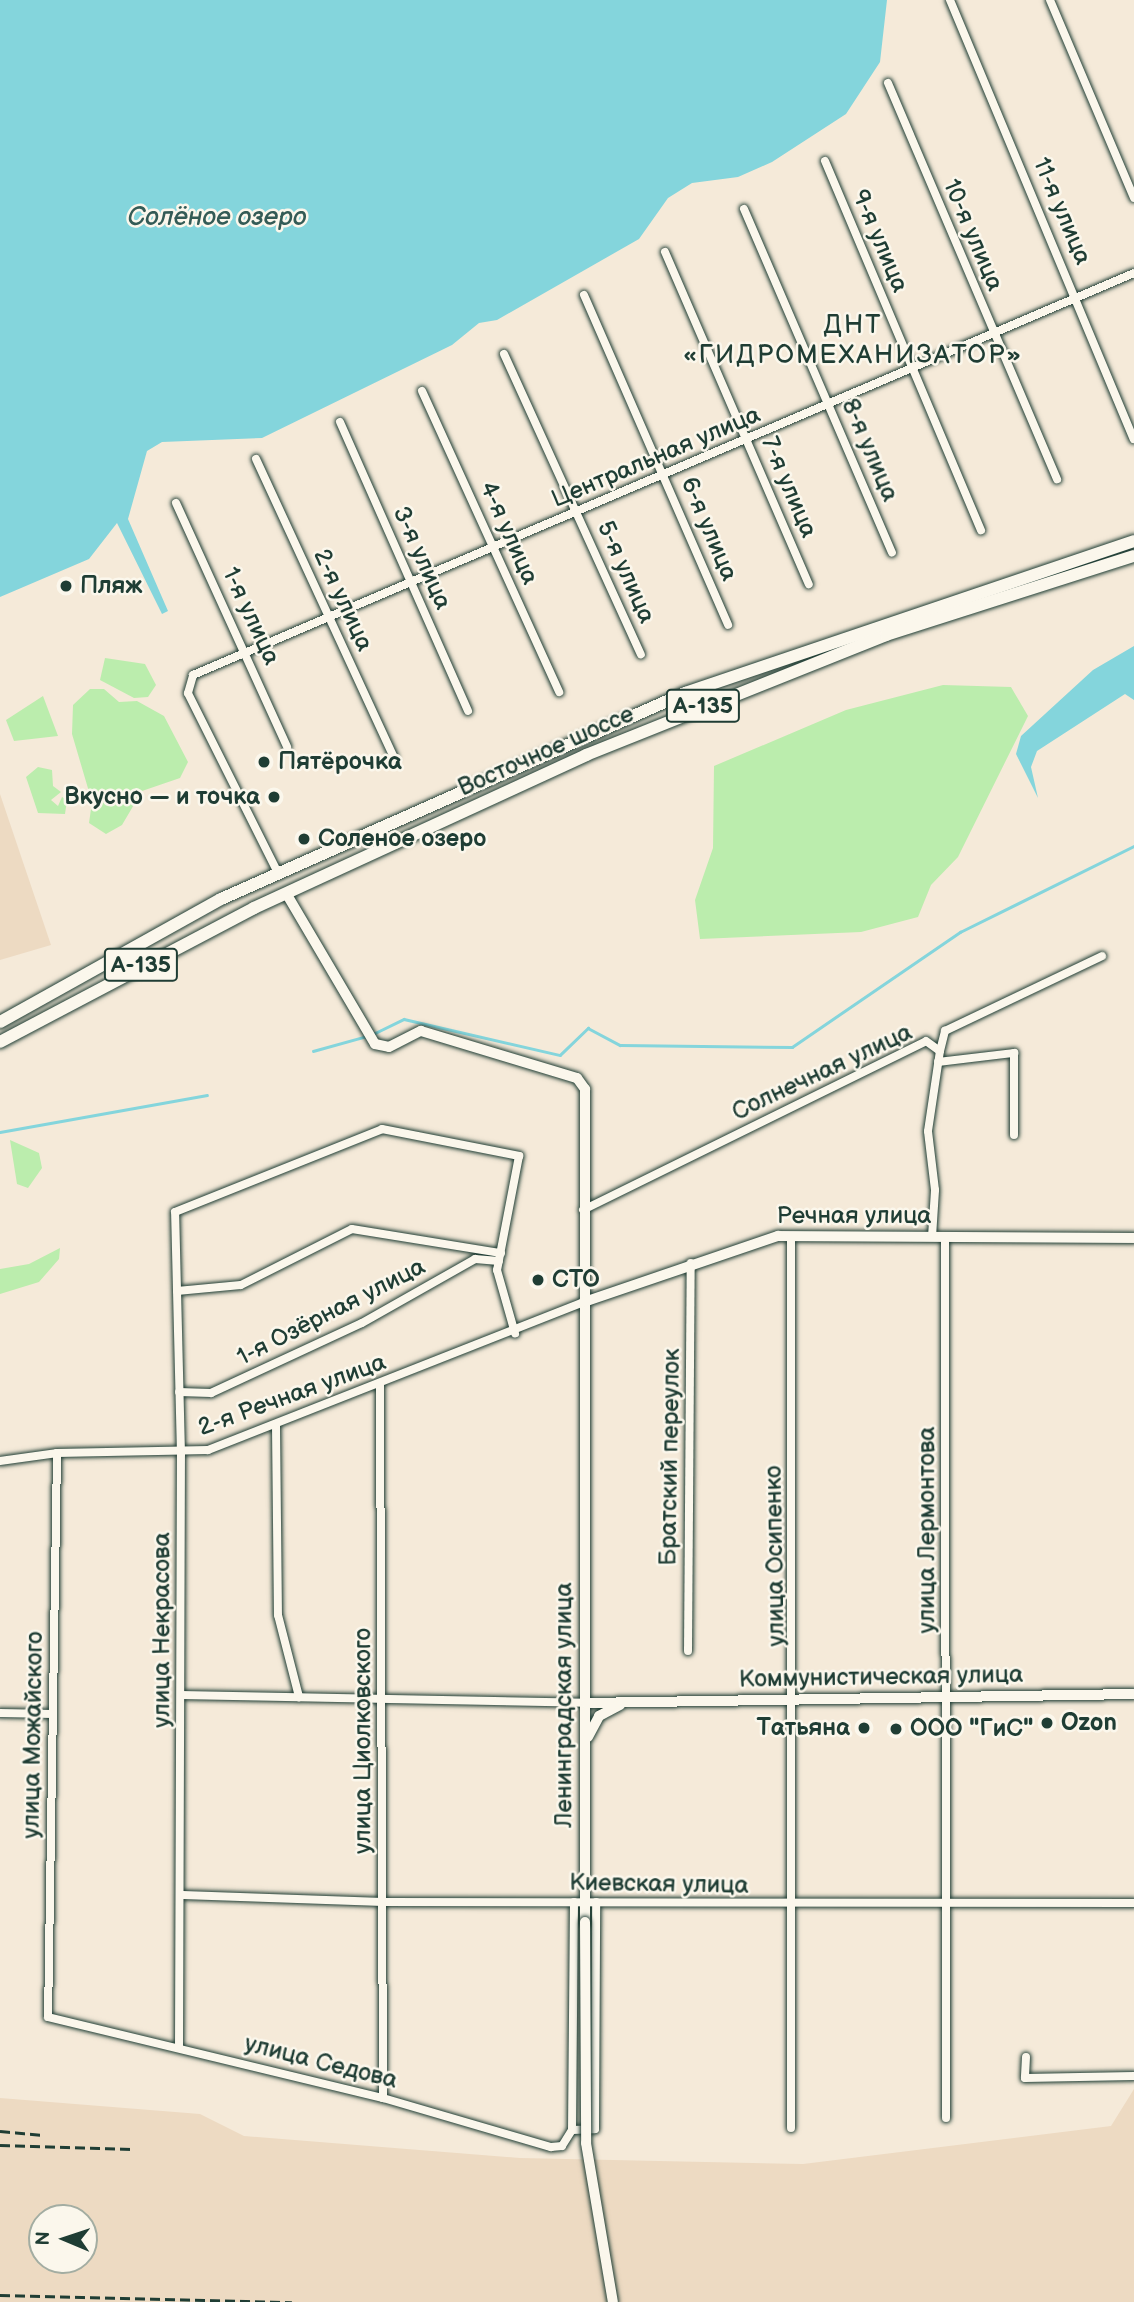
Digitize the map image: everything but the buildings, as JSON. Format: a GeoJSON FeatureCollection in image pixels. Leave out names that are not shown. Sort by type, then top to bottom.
{"type":"FeatureCollection","features":[{"type":"Feature","properties":{"kind":"highway","name":"Восточное шоссе"},"geometry":{"type":"LineString","coordinates":[[0,1022],[44,996],[278,873],[543,754],[842,635],[1134,541]]}},
{"type":"Feature","properties":{"kind":"highway","name":"Восточное шоссе"},"geometry":{"type":"LineString","coordinates":[[0,1042],[286,892],[515,786],[874,640],[1134,556]]}},
{"type":"Feature","properties":{"kind":"highway"},"geometry":{"type":"LineString","coordinates":[[515,786],[577,748],[543,754]]}},
{"type":"Feature","properties":{"kind":"highway"},"geometry":{"type":"LineString","coordinates":[[44,996],[42,1009],[52,1013]]}},
{"type":"Feature","properties":{"kind":"street","name":"11-я улица"},"geometry":{"type":"LineString","coordinates":[[950,0],[1078,297],[1134,439]]}},
{"type":"Feature","properties":{"kind":"street"},"geometry":{"type":"LineString","coordinates":[[1050,0],[1134,198]]}},
{"type":"Feature","properties":{"kind":"street","name":"10-я улица"},"geometry":{"type":"LineString","coordinates":[[888,83],[1057,479]]}},
{"type":"Feature","properties":{"kind":"street","name":"9-я улица"},"geometry":{"type":"LineString","coordinates":[[825,160],[981,530]]}},
{"type":"Feature","properties":{"kind":"street","name":"8-я улица"},"geometry":{"type":"LineString","coordinates":[[744,209],[892,552]]}},
{"type":"Feature","properties":{"kind":"street","name":"7-я улица"},"geometry":{"type":"LineString","coordinates":[[666,252],[809,584]]}},
{"type":"Feature","properties":{"kind":"street","name":"Центральная улица"},"geometry":{"type":"LineString","coordinates":[[278,873],[188,694],[193,675],[1134,273]]}},
{"type":"Feature","properties":{"kind":"street","name":"6-я улица"},"geometry":{"type":"LineString","coordinates":[[584,295],[665,474],[728,625]]}},
{"type":"Feature","properties":{"kind":"street","name":"5-я улица"},"geometry":{"type":"LineString","coordinates":[[504,354],[641,654]]}},
{"type":"Feature","properties":{"kind":"street","name":"4-я улица"},"geometry":{"type":"LineString","coordinates":[[422,391],[559,692]]}},
{"type":"Feature","properties":{"kind":"street","name":"3-я улица"},"geometry":{"type":"LineString","coordinates":[[340,422],[468,711]]}},
{"type":"Feature","properties":{"kind":"street","name":"2-я улица"},"geometry":{"type":"LineString","coordinates":[[256,459],[394,758]]}},
{"type":"Feature","properties":{"kind":"street","name":"1-я улица"},"geometry":{"type":"LineString","coordinates":[[176,503],[248,652],[287,747]]}},
{"type":"Feature","properties":{"kind":"street","name":"Ленинградская улица"},"geometry":{"type":"LineString","coordinates":[[286,892],[375,1044],[389,1047],[421,1031],[577,1078],[587,1106],[583,1210],[586,2143],[613,2302]]}},
{"type":"Feature","properties":{"kind":"street","name":"Солнечная улица"},"geometry":{"type":"LineString","coordinates":[[583,1210],[926,1041],[940,1051],[945,1031],[1102,957]]}},
{"type":"Feature","properties":{"kind":"street"},"geometry":{"type":"LineString","coordinates":[[932,1237],[935,1189],[928,1131],[940,1051]]}},
{"type":"Feature","properties":{"kind":"street"},"geometry":{"type":"LineString","coordinates":[[938,1062],[1014,1053],[1014,1135]]}},
{"type":"Feature","properties":{"kind":"street","name":"улица Некрасова"},"geometry":{"type":"LineString","coordinates":[[179,2047],[183,1895],[181,1454],[175,1212],[382,1129],[519,1156],[500,1257]]}},
{"type":"Feature","properties":{"kind":"street"},"geometry":{"type":"LineString","coordinates":[[177,1291],[241,1285],[352,1229],[500,1257],[515,1333]]}},
{"type":"Feature","properties":{"kind":"street","name":"улица Осипенко"},"geometry":{"type":"LineString","coordinates":[[791,1236],[795,1700],[791,2128]]}},
{"type":"Feature","properties":{"kind":"street","name":"улица Лермонтова"},"geometry":{"type":"LineString","coordinates":[[946,1237],[946,2118]]}},
{"type":"Feature","properties":{"kind":"street","name":"Речная улица"},"geometry":{"type":"LineString","coordinates":[[584,1302],[764,1238],[1134,1238]]}},
{"type":"Feature","properties":{"kind":"street","name":"1-я Озёрная улица"},"geometry":{"type":"LineString","coordinates":[[179,1392],[211,1393],[362,1323],[475,1259],[500,1257]]}},
{"type":"Feature","properties":{"kind":"street","name":"Братский переулок"},"geometry":{"type":"LineString","coordinates":[[688,1651],[691,1263]]}},
{"type":"Feature","properties":{"kind":"street","name":"2-я Речная улица"},"geometry":{"type":"LineString","coordinates":[[0,1461],[57,1453],[181,1454],[276,1426],[515,1333],[584,1302]]}},
{"type":"Feature","properties":{"kind":"street","name":"улица Циолковского"},"geometry":{"type":"LineString","coordinates":[[380,1384],[383,2098]]}},
{"type":"Feature","properties":{"kind":"street"},"geometry":{"type":"LineString","coordinates":[[276,1426],[278,1615],[299,1697]]}},
{"type":"Feature","properties":{"kind":"street","name":"улица Можайского"},"geometry":{"type":"LineString","coordinates":[[48,2017],[57,1453]]}},
{"type":"Feature","properties":{"kind":"street","name":"Коммунистическая улица"},"geometry":{"type":"LineString","coordinates":[[181,1695],[586,1703],[1134,1694]]}},
{"type":"Feature","properties":{"kind":"street","name":"Коммунистическая улица"},"geometry":{"type":"LineString","coordinates":[[585,1744],[599,1716],[628,1702]]}},
{"type":"Feature","properties":{"kind":"street"},"geometry":{"type":"LineString","coordinates":[[0,1713],[53,1714]]}},
{"type":"Feature","properties":{"kind":"street","name":"Киевская улица"},"geometry":{"type":"LineString","coordinates":[[183,1895],[383,1902],[791,1905],[1134,1903]]}},
{"type":"Feature","properties":{"kind":"street"},"geometry":{"type":"LineString","coordinates":[[585,1902],[595,2129],[572,2130],[585,1902]]}},
{"type":"Feature","properties":{"kind":"street","name":"улица Седова"},"geometry":{"type":"LineString","coordinates":[[48,2017],[383,2098],[551,2147],[562,2146],[572,2130]]}},
{"type":"Feature","properties":{"kind":"street"},"geometry":{"type":"LineString","coordinates":[[1026,2057],[1025,2078],[1134,2076]]}},
{"type":"Feature","properties":{"kind":"shaded area"},"geometry":{"type":"Polygon","coordinates":[[[0,794],[51,945],[0,960],[0,794]]]}},
{"type":"Feature","properties":{"kind":"shaded area"},"geometry":{"type":"Polygon","coordinates":[[[1134,2089],[1134,2302],[0,2302],[0,2098],[200,2114],[244,2136],[520,2158],[803,2164],[1111,2126],[1134,2089]]]}},
{"type":"Feature","properties":{"kind":"green space"},"geometry":{"type":"Polygon","coordinates":[[[105,658],[145,664],[156,685],[148,697],[134,698],[100,680],[105,658]]]}},
{"type":"Feature","properties":{"kind":"green space"},"geometry":{"type":"Polygon","coordinates":[[[943,685],[1011,687],[1028,716],[958,857],[931,885],[918,917],[861,932],[700,939],[695,900],[713,848],[714,766],[846,710],[943,685]]]}},
{"type":"Feature","properties":{"kind":"green space"},"geometry":{"type":"Polygon","coordinates":[[[90,689],[104,689],[119,702],[137,701],[164,716],[188,762],[180,778],[142,791],[122,825],[106,834],[89,823],[92,802],[72,734],[73,705],[90,689]]]}},
{"type":"Feature","properties":{"kind":"green space"},"geometry":{"type":"Polygon","coordinates":[[[43,696],[58,736],[14,741],[6,720],[43,696]]]}},
{"type":"Feature","properties":{"kind":"green space"},"geometry":{"type":"Polygon","coordinates":[[[38,767],[52,770],[53,786],[61,792],[51,800],[58,806],[62,797],[67,800],[65,814],[38,813],[26,777],[38,767]]]}},
{"type":"Feature","properties":{"kind":"green space"},"geometry":{"type":"Polygon","coordinates":[[[10,1140],[39,1153],[42,1168],[28,1188],[17,1184],[10,1140]]]}},
{"type":"Feature","properties":{"kind":"green space"},"geometry":{"type":"Polygon","coordinates":[[[60,1248],[59,1259],[39,1282],[0,1294],[0,1269],[29,1264],[60,1248]]]}},
{"type":"Feature","properties":{"kind":"water","name":"Солёное озеро"},"geometry":{"type":"Polygon","coordinates":[[[0,0],[887,0],[880,62],[846,114],[772,162],[738,177],[692,183],[668,198],[639,239],[497,320],[479,323],[452,345],[262,438],[162,442],[147,451],[128,519],[168,611],[162,614],[117,523],[89,559],[0,597],[0,0]]]}},
{"type":"Feature","properties":{"kind":"water"},"geometry":{"type":"Polygon","coordinates":[[[1134,646],[1134,700],[1125,694],[1037,751],[1031,767],[1038,798],[1016,754],[1021,736],[1093,670],[1134,646]]]}},
{"type":"Feature","properties":{"kind":"waterway"},"geometry":{"type":"LineString","coordinates":[[373,1034],[404,1019],[560,1055],[588,1028],[620,1045],[792,1047],[960,932],[1134,846]]}},
{"type":"Feature","properties":{"kind":"waterway"},"geometry":{"type":"LineString","coordinates":[[313,1051],[367,1036]]}},
{"type":"Feature","properties":{"kind":"waterway"},"geometry":{"type":"LineString","coordinates":[[0,1132],[207,1095]]}},
{"type":"Feature","properties":{"kind":"railway"},"geometry":{"type":"LineString","coordinates":[[0,2131],[43,2135]]}},
{"type":"Feature","properties":{"kind":"railway"},"geometry":{"type":"LineString","coordinates":[[0,2145],[132,2149]]}},
{"type":"Feature","properties":{"kind":"railway"},"geometry":{"type":"LineString","coordinates":[[0,2295],[292,2302]]}},
{"type":"Feature","properties":{"kind":"place","name":"Пляж"},"geometry":{"type":"Point","coordinates":[66,586]}},
{"type":"Feature","properties":{"kind":"place","name":"Пятёрочка"},"geometry":{"type":"Point","coordinates":[264,762]}},
{"type":"Feature","properties":{"kind":"place","name":"Вкусно — и точка"},"geometry":{"type":"Point","coordinates":[274,797]}},
{"type":"Feature","properties":{"kind":"place","name":"Соленое озеро"},"geometry":{"type":"Point","coordinates":[304,839]}},
{"type":"Feature","properties":{"kind":"place","name":"СТО"},"geometry":{"type":"Point","coordinates":[538,1280]}},
{"type":"Feature","properties":{"kind":"place","name":"Ozon"},"geometry":{"type":"Point","coordinates":[1047,1723]}},
{"type":"Feature","properties":{"kind":"place","name":"Татьяна"},"geometry":{"type":"Point","coordinates":[864,1728]}},
{"type":"Feature","properties":{"kind":"place","name":"ООО \"ГиС\""},"geometry":{"type":"Point","coordinates":[896,1729]}},
{"type":"Feature","properties":{"kind":"district","name":"ДНТ «ГИДРОМЕХАНИЗАТОР»"},"geometry":{"type":"Point","coordinates":[853,341]}}]}
